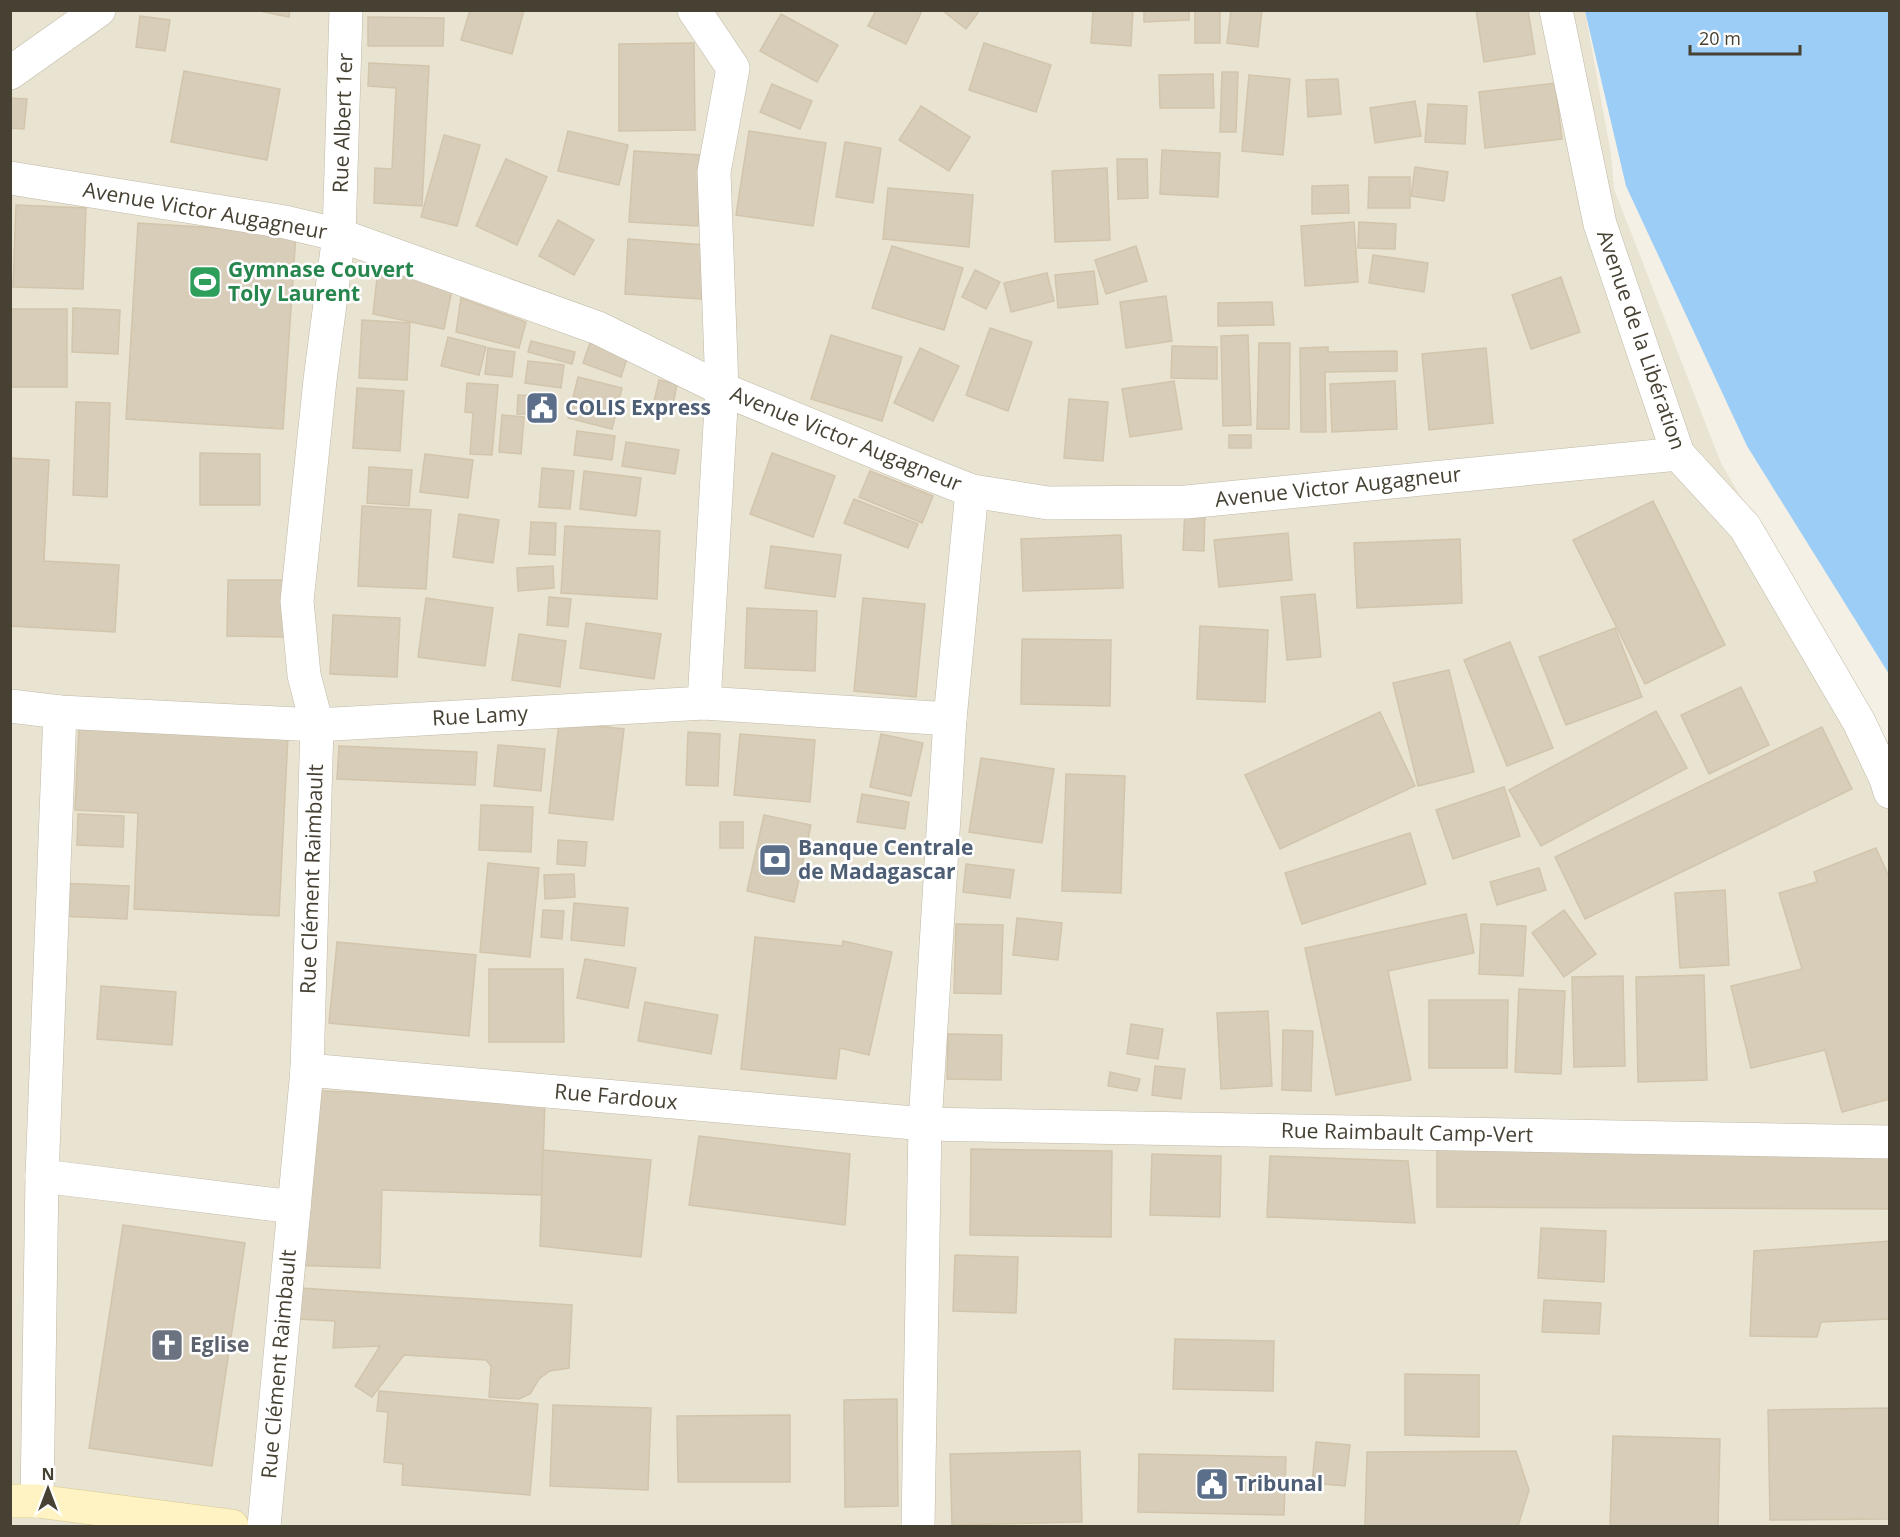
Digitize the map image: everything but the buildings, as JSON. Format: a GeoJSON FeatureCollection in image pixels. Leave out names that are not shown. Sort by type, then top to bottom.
{"type":"FeatureCollection","features":[{"type":"Feature","properties":{"kind":"main road"},"geometry":{"type":"LineString","coordinates":[[19,1498],[232,1527]]}},
{"type":"Feature","properties":{"kind":"street"},"geometry":{"type":"LineString","coordinates":[[10,73],[99,10]]}},
{"type":"Feature","properties":{"kind":"street","name":"Rue Albert 1er"},"geometry":{"type":"LineString","coordinates":[[339,235],[346,10]]}},
{"type":"Feature","properties":{"kind":"street"},"geometry":{"type":"LineString","coordinates":[[694,10],[733,68],[714,172],[723,389],[704,703]]}},
{"type":"Feature","properties":{"kind":"street","name":"Avenue de la Libération"},"geometry":{"type":"LineString","coordinates":[[1556,10],[1600,224],[1678,454],[1745,527],[1859,722],[1890,792]]}},
{"type":"Feature","properties":{"kind":"street","name":"Avenue Victor Augagneur"},"geometry":{"type":"LineString","coordinates":[[10,178],[285,222],[339,235],[598,328],[723,389],[972,491],[1048,503],[1186,502],[1678,454]]}},
{"type":"Feature","properties":{"kind":"street","name":"Rue Clément Raimbault"},"geometry":{"type":"LineString","coordinates":[[264,1527],[307,1070],[317,725],[304,675],[297,601],[320,380],[339,235]]}},
{"type":"Feature","properties":{"kind":"street"},"geometry":{"type":"LineString","coordinates":[[918,1527],[925,1124],[950,718],[972,491]]}},
{"type":"Feature","properties":{"kind":"street","name":"Rue Lamy"},"geometry":{"type":"LineString","coordinates":[[10,706],[60,712],[317,725],[704,703],[950,718]]}},
{"type":"Feature","properties":{"kind":"street"},"geometry":{"type":"LineString","coordinates":[[19,1498],[42,1176],[60,712]]}},
{"type":"Feature","properties":{"kind":"street","name":"Rue Fardoux"},"geometry":{"type":"LineString","coordinates":[[307,1070],[925,1124]]}},
{"type":"Feature","properties":{"kind":"street","name":"Rue Raimbault Camp-Vert"},"geometry":{"type":"LineString","coordinates":[[925,1124],[1890,1142]]}},
{"type":"Feature","properties":{"kind":"street"},"geometry":{"type":"LineString","coordinates":[[42,1176],[294,1207]]}},
{"type":"Feature","properties":{"kind":"shaded area"},"geometry":{"type":"Polygon","coordinates":[[[10,11],[1585,11],[1611,154],[1614,189],[1721,463],[1889,750],[1889,1526],[11,1526],[10,11]]]}},
{"type":"Feature","properties":{"kind":"water"},"geometry":{"type":"Polygon","coordinates":[[[1585,11],[1889,11],[1889,674],[1747,446],[1626,186],[1585,11]]]}},
{"type":"Feature","properties":{"kind":"place","name":"Gymnase Couvert Toly Laurent"},"geometry":{"type":"Point","coordinates":[205,282]}},
{"type":"Feature","properties":{"kind":"place","name":"COLIS Express"},"geometry":{"type":"Point","coordinates":[542,408]}},
{"type":"Feature","properties":{"kind":"place","name":"Banque Centrale de Madagascar"},"geometry":{"type":"Point","coordinates":[775,860]}},
{"type":"Feature","properties":{"kind":"place","name":"Eglise"},"geometry":{"type":"Point","coordinates":[167,1345]}},
{"type":"Feature","properties":{"kind":"place","name":"Tribunal"},"geometry":{"type":"Point","coordinates":[1212,1484]}}]}
